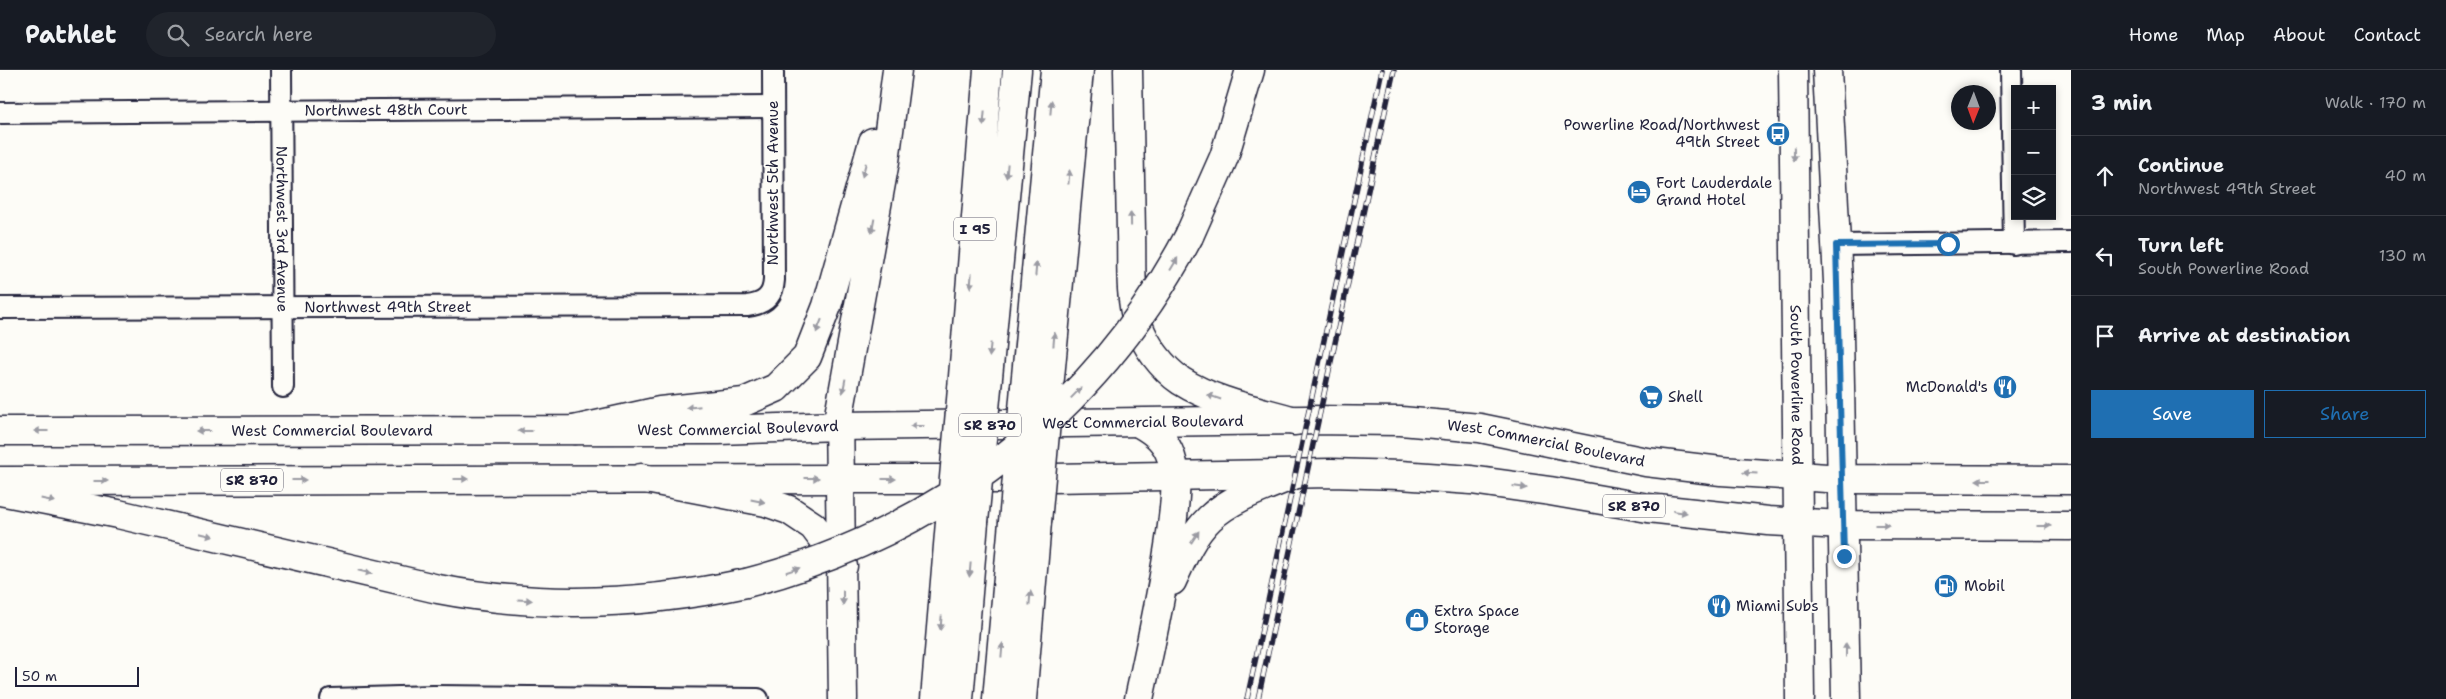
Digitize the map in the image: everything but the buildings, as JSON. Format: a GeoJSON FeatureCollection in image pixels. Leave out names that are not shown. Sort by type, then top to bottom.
{"type":"FeatureCollection","features":[{"type":"Feature","properties":{"kind":"main road","name":"I 95"},"geometry":{"type":"LineString","coordinates":[[935,699],[962,522],[974,388],[988,70]]}},
{"type":"Feature","properties":{"kind":"main road"},"geometry":{"type":"LineString","coordinates":[[974,388],[1017,70]]}},
{"type":"Feature","properties":{"kind":"main road"},"geometry":{"type":"LineString","coordinates":[[998,699],[1025,522],[1037,388],[1055,70]]}},
{"type":"Feature","properties":{"kind":"main road"},"geometry":{"type":"LineString","coordinates":[[1037,388],[1079,70]]}},
{"type":"Feature","properties":{"kind":"main road"},"geometry":{"type":"LineString","coordinates":[[1128,70],[1132,281],[1135,308],[1142,333],[1160,361],[1172,374],[1188,385],[1215,397],[1294,421]]}},
{"type":"Feature","properties":{"kind":"main road"},"geometry":{"type":"LineString","coordinates":[[0,491],[118,514],[438,588],[490,597],[548,601],[639,600],[746,584],[804,567],[869,540],[912,519],[980,476],[1058,411],[1116,348],[1150,302],[1189,236],[1224,158],[1250,70]]}},
{"type":"Feature","properties":{"kind":"main road","name":"South Powerline Road"},"geometry":{"type":"LineString","coordinates":[[1793,70],[1800,699]]}},
{"type":"Feature","properties":{"kind":"main road"},"geometry":{"type":"LineString","coordinates":[[1827,70],[1836,245],[1846,699]]}},
{"type":"Feature","properties":{"kind":"main road"},"geometry":{"type":"LineString","coordinates":[[843,699],[843,566],[839,426],[842,399],[885,161],[896,72]]}},
{"type":"Feature","properties":{"kind":"main road"},"geometry":{"type":"LineString","coordinates":[[574,430],[660,411],[744,402],[776,388],[807,357],[827,306],[867,160],[896,72]]}},
{"type":"Feature","properties":{"kind":"main road","name":"West Commercial Boulevard"},"geometry":{"type":"LineString","coordinates":[[0,431],[574,430],[1384,421],[1453,425],[1512,433],[1646,462],[1721,471],[1842,479],[2071,480]]}},
{"type":"Feature","properties":{"kind":"main road"},"geometry":{"type":"LineString","coordinates":[[1139,699],[1158,612],[1172,521],[1175,475],[1168,447],[1156,433],[1141,424]]}},
{"type":"Feature","properties":{"kind":"main road"},"geometry":{"type":"LineString","coordinates":[[1158,612],[1188,548],[1209,519],[1232,503],[1296,474]]}},
{"type":"Feature","properties":{"kind":"main road","name":"SR 870"},"geometry":{"type":"LineString","coordinates":[[0,481],[841,479],[1296,474],[1400,475],[1471,480],[1716,517],[1843,525],[2071,526]]}},
{"type":"Feature","properties":{"kind":"main road"},"geometry":{"type":"LineString","coordinates":[[641,478],[766,502],[789,510],[813,526],[843,566]]}},
{"type":"Feature","properties":{"kind":"main road"},"geometry":{"type":"LineString","coordinates":[[959,699],[962,522]]}},
{"type":"Feature","properties":{"kind":"main road"},"geometry":{"type":"LineString","coordinates":[[1022,699],[1025,522]]}},
{"type":"Feature","properties":{"kind":"street","name":"Northwest 3rd Avenue"},"geometry":{"type":"LineString","coordinates":[[281,70],[283,387]]}},
{"type":"Feature","properties":{"kind":"street","name":"Northwest 5th Avenue"},"geometry":{"type":"LineString","coordinates":[[771,295],[774,280],[773,70]]}},
{"type":"Feature","properties":{"kind":"street"},"geometry":{"type":"LineString","coordinates":[[2011,70],[2014,244]]}},
{"type":"Feature","properties":{"kind":"street","name":"Northwest 48th Court"},"geometry":{"type":"LineString","coordinates":[[0,113],[773,107]]}},
{"type":"Feature","properties":{"kind":"street"},"geometry":{"type":"LineString","coordinates":[[1836,245],[2071,242]]}},
{"type":"Feature","properties":{"kind":"street","name":"Northwest 49th Street"},"geometry":{"type":"LineString","coordinates":[[0,308],[718,306],[759,304],[771,295]]}},
{"type":"Feature","properties":{"kind":"street"},"geometry":{"type":"LineString","coordinates":[[331,699],[758,699]]}},
{"type":"Feature","properties":{"kind":"railway"},"geometry":{"type":"LineString","coordinates":[[1247,699],[1382,70]]}},
{"type":"Feature","properties":{"kind":"railway"},"geometry":{"type":"LineString","coordinates":[[1258,699],[1394,70]]}},
{"type":"Feature","properties":{"kind":"place","name":"Powerline Road/Northwest 49th Street"},"geometry":{"type":"Point","coordinates":[1778,134]}},
{"type":"Feature","properties":{"kind":"place","name":"Fort Lauderdale Grand Hotel"},"geometry":{"type":"Point","coordinates":[1639,192]}},
{"type":"Feature","properties":{"kind":"place","name":"McDonald's"},"geometry":{"type":"Point","coordinates":[2005,387]}},
{"type":"Feature","properties":{"kind":"place","name":"Shell"},"geometry":{"type":"Point","coordinates":[1651,397]}},
{"type":"Feature","properties":{"kind":"place","name":"Mobil"},"geometry":{"type":"Point","coordinates":[1946,586]}},
{"type":"Feature","properties":{"kind":"place","name":"Miami Subs"},"geometry":{"type":"Point","coordinates":[1719,606]}},
{"type":"Feature","properties":{"kind":"place","name":"Extra Space Storage"},"geometry":{"type":"Point","coordinates":[1417,620]}},
{"type":"Feature","properties":{"kind":"route"},"geometry":{"type":"LineString","coordinates":[[1844,556],[1836,245],[1948,244]]}}]}
